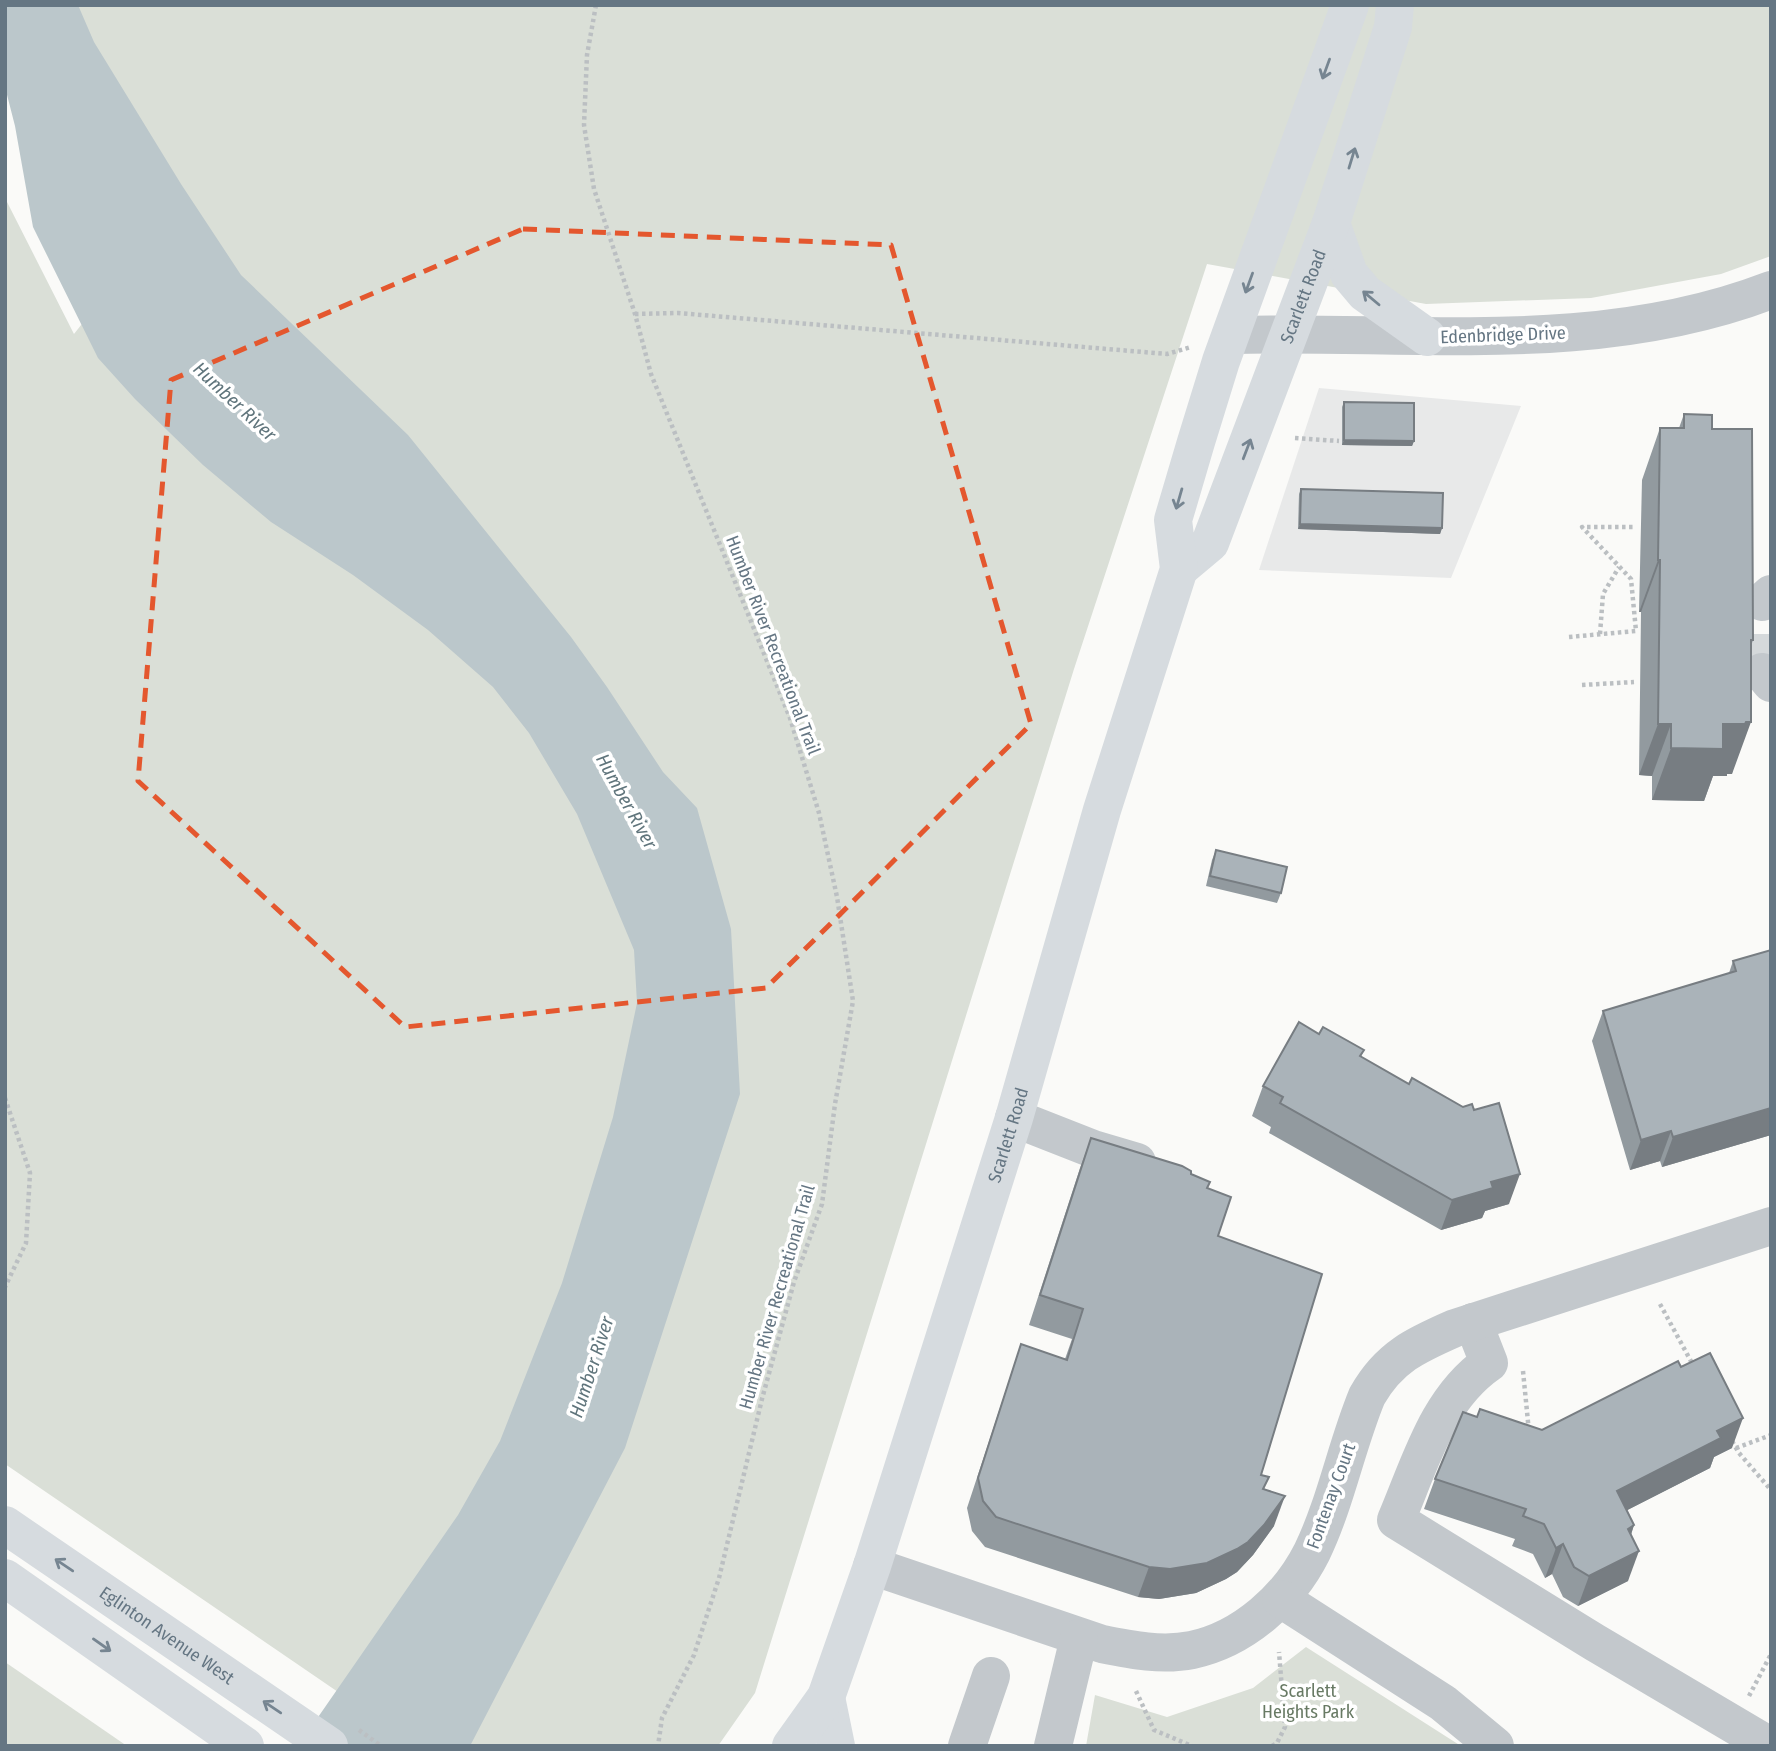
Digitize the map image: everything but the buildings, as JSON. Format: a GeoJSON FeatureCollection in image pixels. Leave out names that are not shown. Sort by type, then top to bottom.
{"type":"FeatureCollection","features":[{"type":"Feature","properties":{"kind":"main road","name":"Scarlett Road"},"geometry":{"type":"LineString","coordinates":[[791,1746],[826,1697],[872,1566],[1014,1118],[1102,810],[1179,569],[1172,520],[1221,360],[1350,5]]}},
{"type":"Feature","properties":{"kind":"main road","name":"Scarlett Road"},"geometry":{"type":"LineString","coordinates":[[1179,569],[1210,543],[1291,333],[1331,223],[1393,27],[1395,5]]}},
{"type":"Feature","properties":{"kind":"main road"},"geometry":{"type":"LineString","coordinates":[[1331,223],[1349,274],[1365,293],[1427,337]]}},
{"type":"Feature","properties":{"kind":"main road","name":"Eglinton Avenue West"},"geometry":{"type":"LineString","coordinates":[[5,1525],[329,1746]]}},
{"type":"Feature","properties":{"kind":"main road"},"geometry":{"type":"LineString","coordinates":[[5,1578],[245,1746]]}},
{"type":"Feature","properties":{"kind":"main road"},"geometry":{"type":"LineString","coordinates":[[826,1697],[836,1746]]}},
{"type":"Feature","properties":{"kind":"street","name":"Edenbridge Drive"},"geometry":{"type":"LineString","coordinates":[[1231,335],[1291,333],[1328,336],[1525,337],[1596,331],[1700,313],[1771,290]]}},
{"type":"Feature","properties":{"kind":"street"},"geometry":{"type":"LineString","coordinates":[[1014,1118],[1093,1149],[1167,1172]]}},
{"type":"Feature","properties":{"kind":"street","name":"Fontenay Court"},"geometry":{"type":"LineString","coordinates":[[872,1566],[1079,1638],[1132,1650],[1194,1650],[1221,1640],[1244,1627],[1293,1584],[1311,1553],[1326,1517],[1359,1417],[1377,1379],[1403,1353],[1421,1342],[1473,1322],[1771,1226]]}},
{"type":"Feature","properties":{"kind":"street"},"geometry":{"type":"LineString","coordinates":[[1473,1322],[1489,1363],[1471,1376],[1441,1415],[1396,1520],[1770,1746]]}},
{"type":"Feature","properties":{"kind":"street"},"geometry":{"type":"LineString","coordinates":[[1280,1598],[1443,1703],[1495,1746]]}},
{"type":"Feature","properties":{"kind":"street"},"geometry":{"type":"LineString","coordinates":[[1053,1746],[1079,1638]]}},
{"type":"Feature","properties":{"kind":"street"},"geometry":{"type":"LineString","coordinates":[[967,1746],[991,1676]]}},
{"type":"Feature","properties":{"kind":"path","name":"Humber River Recreational Trail"},"geometry":{"type":"LineString","coordinates":[[596,5],[587,55],[584,125],[594,189],[635,314],[651,374],[790,718],[819,813],[837,897],[853,1001],[835,1104],[822,1204],[794,1282],[762,1399],[719,1578],[694,1656],[662,1718],[658,1746]]}},
{"type":"Feature","properties":{"kind":"path"},"geometry":{"type":"LineString","coordinates":[[635,314],[678,313],[1167,354],[1187,348]]}},
{"type":"Feature","properties":{"kind":"path"},"geometry":{"type":"LineString","coordinates":[[1295,438],[1339,441]]}},
{"type":"Feature","properties":{"kind":"path"},"geometry":{"type":"LineString","coordinates":[[1569,637],[1636,631],[1630,579],[1582,527],[1634,527]]}},
{"type":"Feature","properties":{"kind":"path"},"geometry":{"type":"LineString","coordinates":[[1600,634],[1603,594],[1619,567]]}},
{"type":"Feature","properties":{"kind":"path"},"geometry":{"type":"LineString","coordinates":[[1582,685],[1634,682]]}},
{"type":"Feature","properties":{"kind":"path"},"geometry":{"type":"LineString","coordinates":[[5,1098],[30,1172],[26,1243],[5,1287]]}},
{"type":"Feature","properties":{"kind":"path"},"geometry":{"type":"LineString","coordinates":[[5,1126],[13,1122]]}},
{"type":"Feature","properties":{"kind":"path"},"geometry":{"type":"LineString","coordinates":[[1660,1304],[1698,1376]]}},
{"type":"Feature","properties":{"kind":"path"},"geometry":{"type":"LineString","coordinates":[[1522,1365],[1529,1433]]}},
{"type":"Feature","properties":{"kind":"path"},"geometry":{"type":"LineString","coordinates":[[1736,1448],[1771,1435]]}},
{"type":"Feature","properties":{"kind":"path"},"geometry":{"type":"LineString","coordinates":[[1730,1436],[1736,1448],[1771,1490]]}},
{"type":"Feature","properties":{"kind":"path"},"geometry":{"type":"LineString","coordinates":[[1272,1746],[1277,1743],[1285,1727],[1279,1652]]}},
{"type":"Feature","properties":{"kind":"path"},"geometry":{"type":"LineString","coordinates":[[1734,1724],[1771,1654]]}},
{"type":"Feature","properties":{"kind":"path"},"geometry":{"type":"LineString","coordinates":[[1136,1691],[1154,1730],[1192,1746]]}},
{"type":"Feature","properties":{"kind":"highlighted area"},"geometry":{"type":"Polygon","coordinates":[[[523,229],[891,245],[1031,724],[766,988],[405,1027],[138,781],[171,380],[523,229]]]}},
{"type":"Feature","properties":{"kind":"shaded area"},"geometry":{"type":"Polygon","coordinates":[[[1319,388],[1521,406],[1451,578],[1259,570],[1319,388]]]}},
{"type":"Feature","properties":{"kind":"green space"},"geometry":{"type":"Polygon","coordinates":[[[67,5],[1771,5],[1771,256],[1721,274],[1591,298],[1426,304],[1207,264],[1074,669],[755,1693],[718,1746],[417,1746],[5,1464],[5,198],[74,334],[172,210],[67,5]]]}},
{"type":"Feature","properties":{"kind":"green space","name":"Scarlett Heights Park"},"geometry":{"type":"Polygon","coordinates":[[[1306,1647],[1461,1746],[1086,1746],[1095,1695],[1167,1717],[1253,1688],[1306,1647]]]}},
{"type":"Feature","properties":{"kind":"green space"},"geometry":{"type":"Polygon","coordinates":[[[5,1662],[127,1746],[5,1746],[5,1662]]]}},
{"type":"Feature","properties":{"kind":"water","name":"Humber River"},"geometry":{"type":"Polygon","coordinates":[[[5,5],[78,5],[94,42],[181,184],[241,275],[408,435],[571,637],[663,772],[697,808],[731,929],[740,1094],[625,1448],[470,1746],[302,1746],[314,1723],[458,1515],[500,1441],[562,1283],[613,1117],[637,1003],[634,950],[577,814],[529,733],[493,687],[428,630],[353,575],[271,522],[203,465],[135,399],[98,358],[33,227],[15,126],[5,87],[5,5]]]}},
{"type":"Feature","properties":{"kind":"tunnel"},"geometry":{"type":"LineString","coordinates":[[1762,602],[1762,672]]}}]}
